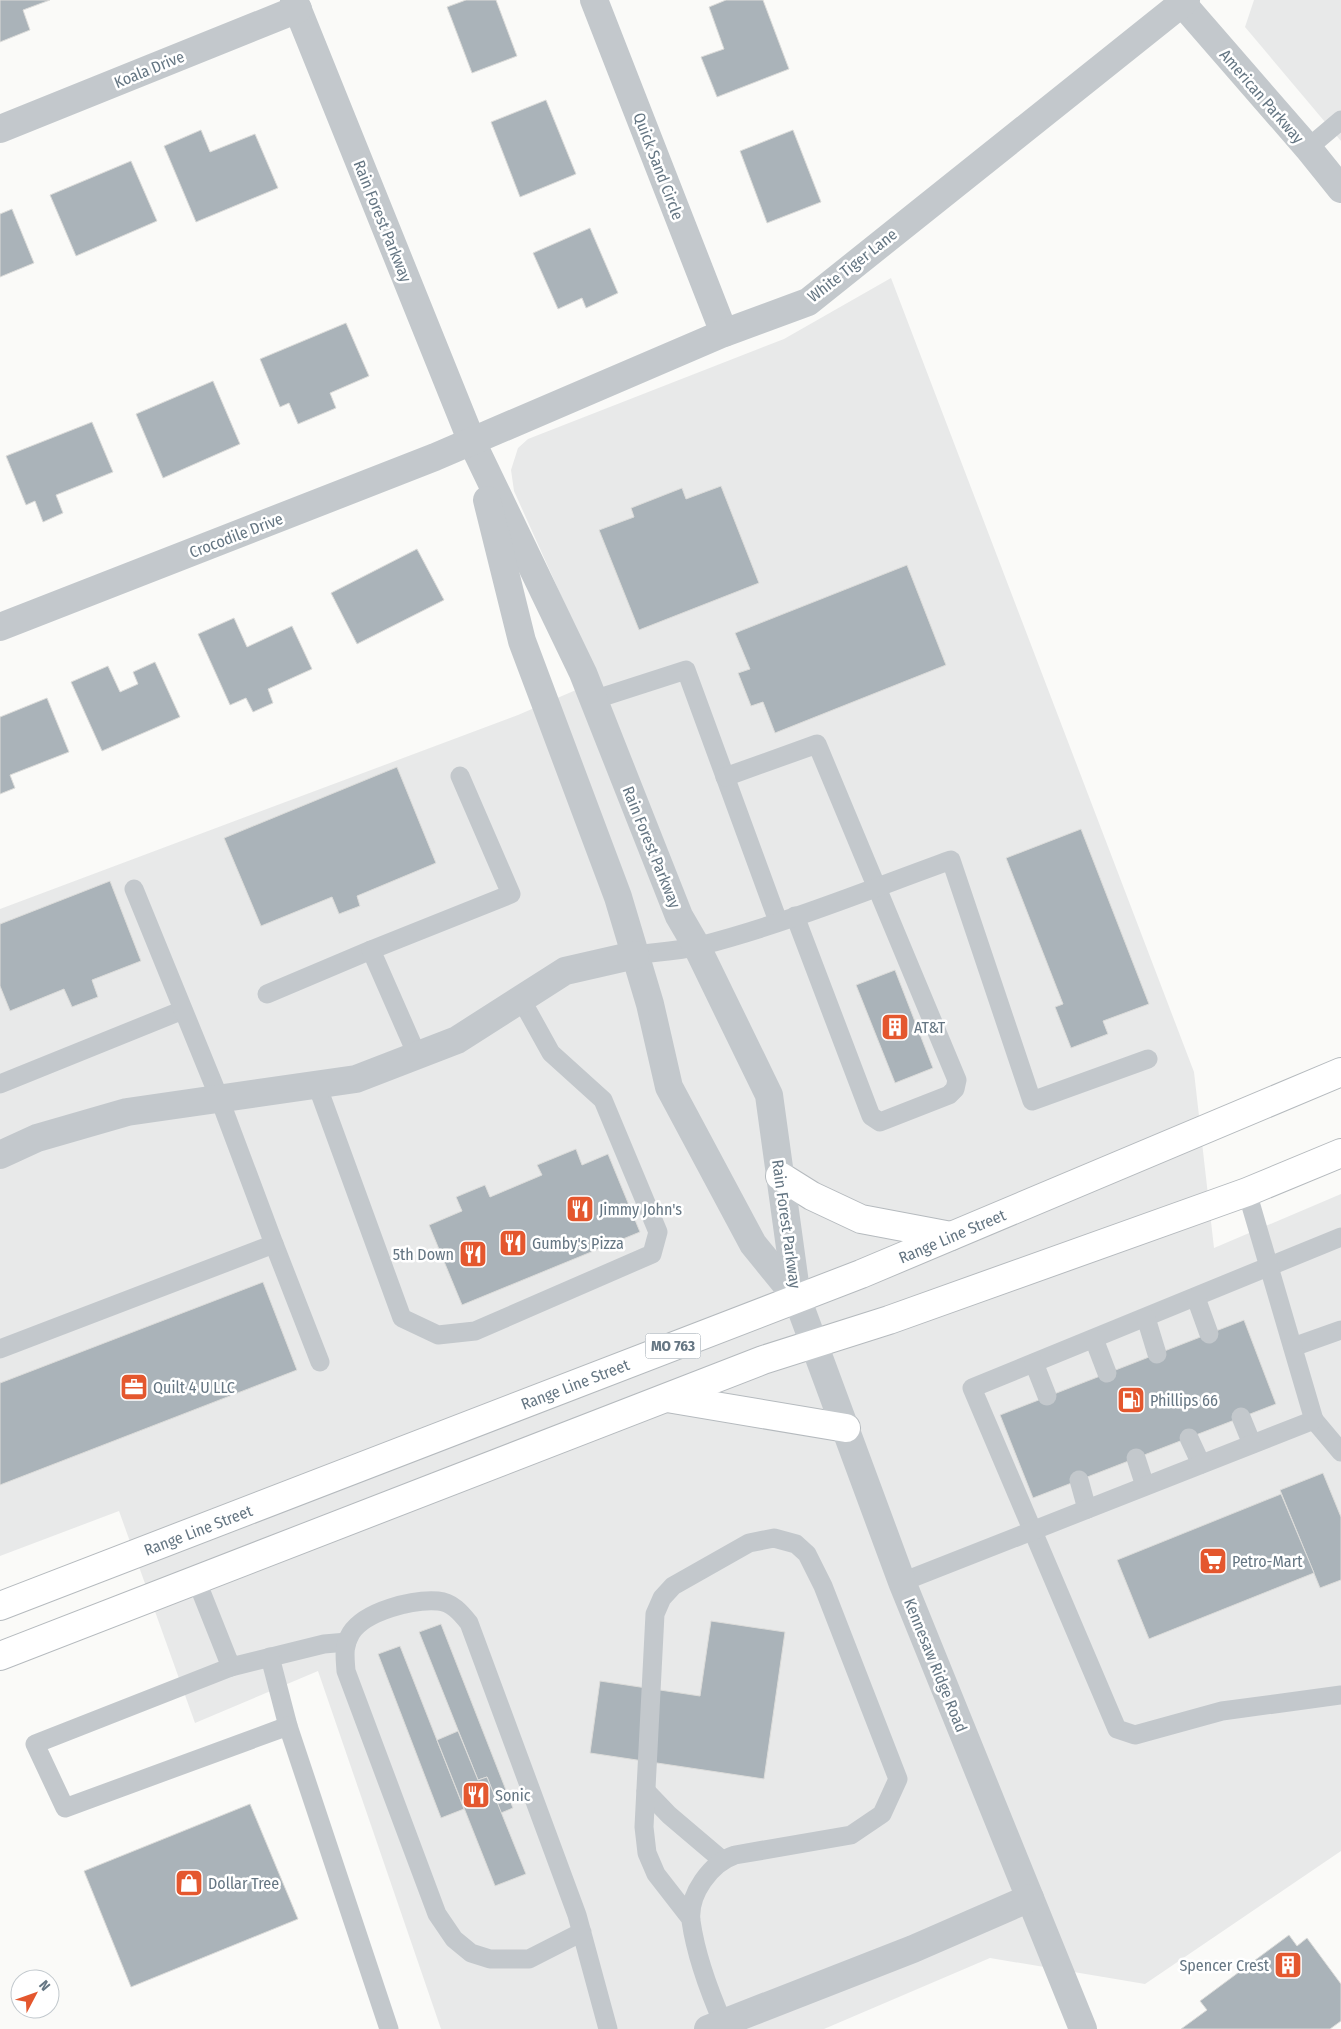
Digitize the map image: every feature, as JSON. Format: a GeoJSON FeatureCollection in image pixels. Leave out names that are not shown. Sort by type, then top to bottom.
{"type":"FeatureCollection","features":[{"type":"Feature","properties":{"kind":"main road","name":"Range Line Street"},"geometry":{"type":"LineString","coordinates":[[0,1606],[797,1298],[951,1236],[1341,1072]]}},
{"type":"Feature","properties":{"kind":"main road","name":"MO 763"},"geometry":{"type":"LineString","coordinates":[[0,1656],[763,1360],[815,1345],[1247,1192],[1341,1153]]}},
{"type":"Feature","properties":{"kind":"main road"},"geometry":{"type":"LineString","coordinates":[[780,1176],[812,1196],[861,1219],[951,1236]]}},
{"type":"Feature","properties":{"kind":"main road"},"geometry":{"type":"LineString","coordinates":[[666,1398],[846,1428]]}},
{"type":"Feature","properties":{"kind":"street","name":"Quick Sand Circle"},"geometry":{"type":"LineString","coordinates":[[594,0],[724,333]]}},
{"type":"Feature","properties":{"kind":"street","name":"White Tiger Lane"},"geometry":{"type":"LineString","coordinates":[[472,442],[724,333],[808,302],[1184,2]]}},
{"type":"Feature","properties":{"kind":"street","name":"American Parkway"},"geometry":{"type":"LineString","coordinates":[[1184,2],[1341,189]]}},
{"type":"Feature","properties":{"kind":"street","name":"Koala Drive"},"geometry":{"type":"LineString","coordinates":[[0,129],[296,4]]}},
{"type":"Feature","properties":{"kind":"street","name":"Rain Forest Parkway"},"geometry":{"type":"LineString","coordinates":[[296,4],[472,442],[593,700],[679,916],[697,947],[770,1095],[797,1298]]}},
{"type":"Feature","properties":{"kind":"street","name":"Rain Forest Parkway"},"geometry":{"type":"LineString","coordinates":[[472,442],[522,641],[618,897],[650,1004],[669,1087],[753,1244],[797,1298]]}},
{"type":"Feature","properties":{"kind":"street","name":"Crocodile Drive"},"geometry":{"type":"LineString","coordinates":[[0,627],[472,442]]}},
{"type":"Feature","properties":{"kind":"street"},"geometry":{"type":"LineString","coordinates":[[0,1155],[37,1138],[126,1112],[356,1079],[457,1040],[565,971],[635,955]]}},
{"type":"Feature","properties":{"kind":"street","name":"Kennesaw Ridge Road"},"geometry":{"type":"LineString","coordinates":[[797,1298],[902,1582],[1083,2029]]}},
{"type":"Feature","properties":{"kind":"street"},"geometry":{"type":"LineString","coordinates":[[716,2026],[913,1949],[1030,1898]]}},
{"type":"Feature","properties":{"kind":"lane"},"geometry":{"type":"LineString","coordinates":[[1308,148],[1341,120]]}},
{"type":"Feature","properties":{"kind":"lane"},"geometry":{"type":"LineString","coordinates":[[593,700],[686,670],[725,777],[871,1116],[880,1122],[949,1095],[955,1089],[957,1080],[817,744],[725,777]]}},
{"type":"Feature","properties":{"kind":"lane"},"geometry":{"type":"LineString","coordinates":[[267,994],[511,894],[460,776]]}},
{"type":"Feature","properties":{"kind":"lane"},"geometry":{"type":"LineString","coordinates":[[635,955],[697,947],[786,919],[951,860],[1032,1100],[1148,1059]]}},
{"type":"Feature","properties":{"kind":"lane"},"geometry":{"type":"LineString","coordinates":[[134,889],[220,1100],[320,1362]]}},
{"type":"Feature","properties":{"kind":"lane"},"geometry":{"type":"LineString","coordinates":[[371,950],[417,1055]]}},
{"type":"Feature","properties":{"kind":"lane"},"geometry":{"type":"LineString","coordinates":[[317,1085],[402,1318],[438,1335],[475,1331],[652,1254],[658,1232],[603,1100],[551,1053],[521,999]]}},
{"type":"Feature","properties":{"kind":"lane"},"geometry":{"type":"LineString","coordinates":[[0,1084],[184,1010]]}},
{"type":"Feature","properties":{"kind":"lane"},"geometry":{"type":"LineString","coordinates":[[1247,1192],[1314,1420],[1341,1452]]}},
{"type":"Feature","properties":{"kind":"lane"},"geometry":{"type":"LineString","coordinates":[[1341,1237],[1196,1298],[972,1388],[1117,1729],[1135,1735],[1222,1711],[1341,1695]]}},
{"type":"Feature","properties":{"kind":"lane"},"geometry":{"type":"LineString","coordinates":[[0,1349],[274,1244]]}},
{"type":"Feature","properties":{"kind":"lane"},"geometry":{"type":"LineString","coordinates":[[1196,1298],[1209,1334]]}},
{"type":"Feature","properties":{"kind":"lane"},"geometry":{"type":"LineString","coordinates":[[1146,1318],[1157,1354]]}},
{"type":"Feature","properties":{"kind":"lane"},"geometry":{"type":"LineString","coordinates":[[1293,1347],[1341,1330]]}},
{"type":"Feature","properties":{"kind":"lane"},"geometry":{"type":"LineString","coordinates":[[1094,1339],[1107,1373]]}},
{"type":"Feature","properties":{"kind":"lane"},"geometry":{"type":"LineString","coordinates":[[1034,1363],[1046,1396]]}},
{"type":"Feature","properties":{"kind":"lane"},"geometry":{"type":"LineString","coordinates":[[1241,1417],[1252,1444]]}},
{"type":"Feature","properties":{"kind":"lane"},"geometry":{"type":"LineString","coordinates":[[902,1582],[1314,1420]]}},
{"type":"Feature","properties":{"kind":"lane"},"geometry":{"type":"LineString","coordinates":[[1189,1438],[1201,1464]]}},
{"type":"Feature","properties":{"kind":"lane"},"geometry":{"type":"LineString","coordinates":[[1136,1458],[1145,1486]]}},
{"type":"Feature","properties":{"kind":"lane"},"geometry":{"type":"LineString","coordinates":[[1079,1480],[1087,1509]]}},
{"type":"Feature","properties":{"kind":"lane"},"geometry":{"type":"LineString","coordinates":[[691,1919],[656,1874],[647,1853],[644,1827],[655,1614],[662,1598],[673,1586],[749,1543],[774,1538],[796,1544],[807,1554],[819,1578],[898,1779],[882,1814],[851,1835],[735,1855],[722,1860],[704,1881],[694,1901],[691,1919],[716,2026]]}},
{"type":"Feature","properties":{"kind":"lane"},"geometry":{"type":"LineString","coordinates":[[196,1580],[231,1667]]}},
{"type":"Feature","properties":{"kind":"lane"},"geometry":{"type":"LineString","coordinates":[[582,1932],[529,1959],[490,1959],[471,1953],[454,1939],[437,1914],[346,1671],[344,1650],[351,1633],[364,1619],[405,1604],[440,1601],[457,1608],[468,1623],[582,1932],[608,2029]]}},
{"type":"Feature","properties":{"kind":"lane"},"geometry":{"type":"LineString","coordinates":[[288,1726],[65,1808],[35,1744],[231,1667],[324,1644],[348,1642]]}},
{"type":"Feature","properties":{"kind":"lane"},"geometry":{"type":"LineString","coordinates":[[270,1657],[288,1726],[389,2029]]}},
{"type":"Feature","properties":{"kind":"lane"},"geometry":{"type":"LineString","coordinates":[[646,1791],[669,1815],[722,1860]]}},
{"type":"Feature","properties":{"kind":"shaded area"},"geometry":{"type":"Polygon","coordinates":[[[1254,0],[1341,0],[1341,141],[1245,27],[1254,0]]]}},
{"type":"Feature","properties":{"kind":"shaded area"},"geometry":{"type":"Polygon","coordinates":[[[891,278],[1194,1072],[1214,1248],[1341,1194],[1341,1851],[1145,1984],[990,1958],[824,2029],[441,2029],[318,1671],[195,1723],[119,1511],[0,1556],[0,909],[518,715],[599,680],[514,491],[511,470],[518,448],[528,439],[784,339],[891,278]]]}},
{"type":"Feature","properties":{"kind":"building"},"geometry":{"type":"Polygon","coordinates":[[[0,0],[50,0],[23,10],[30,30],[0,42],[0,0]]]}},
{"type":"Feature","properties":{"kind":"building"},"geometry":{"type":"Polygon","coordinates":[[[466,0],[496,0],[517,56],[472,73],[447,7],[466,0]]]}},
{"type":"Feature","properties":{"kind":"building"},"geometry":{"type":"Polygon","coordinates":[[[726,0],[763,0],[789,69],[717,97],[701,57],[724,49],[709,7],[726,0]]]}},
{"type":"Feature","properties":{"kind":"building"},"geometry":{"type":"Polygon","coordinates":[[[546,100],[576,174],[520,197],[491,122],[546,100]]]}},
{"type":"Feature","properties":{"kind":"building"},"geometry":{"type":"Polygon","coordinates":[[[201,130],[210,152],[255,134],[278,188],[196,222],[164,146],[201,130]]]}},
{"type":"Feature","properties":{"kind":"building"},"geometry":{"type":"Polygon","coordinates":[[[793,130],[821,202],[767,223],[740,151],[793,130]]]}},
{"type":"Feature","properties":{"kind":"building"},"geometry":{"type":"Polygon","coordinates":[[[131,161],[157,221],[76,256],[50,195],[131,161]]]}},
{"type":"Feature","properties":{"kind":"building"},"geometry":{"type":"Polygon","coordinates":[[[12,209],[34,263],[0,277],[0,214],[12,209]]]}},
{"type":"Feature","properties":{"kind":"building"},"geometry":{"type":"Polygon","coordinates":[[[590,228],[618,293],[586,308],[582,298],[558,309],[533,253],[590,228]]]}},
{"type":"Feature","properties":{"kind":"building"},"geometry":{"type":"Polygon","coordinates":[[[346,323],[369,376],[330,393],[336,408],[298,424],[289,403],[280,407],[260,359],[346,323]]]}},
{"type":"Feature","properties":{"kind":"building"},"geometry":{"type":"Polygon","coordinates":[[[213,381],[240,444],[163,478],[136,414],[213,381]]]}},
{"type":"Feature","properties":{"kind":"building"},"geometry":{"type":"Polygon","coordinates":[[[92,422],[113,472],[56,495],[63,513],[43,522],[35,501],[26,505],[6,456],[92,422]]]}},
{"type":"Feature","properties":{"kind":"building"},"geometry":{"type":"Polygon","coordinates":[[[721,486],[759,583],[639,630],[599,530],[634,517],[631,508],[682,488],[686,499],[721,486]]]}},
{"type":"Feature","properties":{"kind":"building"},"geometry":{"type":"Polygon","coordinates":[[[417,549],[444,600],[357,644],[331,593],[417,549]]]}},
{"type":"Feature","properties":{"kind":"building"},"geometry":{"type":"Polygon","coordinates":[[[907,565],[946,665],[775,733],[763,702],[751,706],[738,673],[750,669],[735,633],[907,565]]]}},
{"type":"Feature","properties":{"kind":"building"},"geometry":{"type":"Polygon","coordinates":[[[234,618],[247,647],[292,626],[312,669],[268,689],[273,703],[253,712],[246,698],[230,705],[198,634],[234,618]]]}},
{"type":"Feature","properties":{"kind":"building"},"geometry":{"type":"Polygon","coordinates":[[[155,662],[180,717],[102,751],[71,682],[108,666],[120,692],[138,684],[133,672],[155,662]]]}},
{"type":"Feature","properties":{"kind":"building"},"geometry":{"type":"Polygon","coordinates":[[[47,698],[69,752],[10,775],[15,788],[0,794],[0,717],[47,698]]]}},
{"type":"Feature","properties":{"kind":"building"},"geometry":{"type":"Polygon","coordinates":[[[397,767],[436,863],[357,896],[360,906],[339,914],[332,897],[261,926],[224,838],[397,767]]]}},
{"type":"Feature","properties":{"kind":"building"},"geometry":{"type":"Polygon","coordinates":[[[1081,829],[1149,1004],[1103,1021],[1108,1034],[1071,1048],[1055,1007],[1063,1004],[1006,858],[1081,829]]]}},
{"type":"Feature","properties":{"kind":"building"},"geometry":{"type":"Polygon","coordinates":[[[110,881],[141,961],[92,980],[98,997],[72,1007],[64,989],[10,1011],[0,986],[0,924],[110,881]]]}},
{"type":"Feature","properties":{"kind":"building","name":"AT&T"},"geometry":{"type":"Polygon","coordinates":[[[895,970],[933,1068],[895,1083],[856,985],[895,970]]]}},
{"type":"Feature","properties":{"kind":"building"},"geometry":{"type":"Polygon","coordinates":[[[576,1149],[582,1165],[608,1154],[640,1232],[462,1305],[429,1225],[462,1211],[456,1197],[485,1185],[490,1197],[542,1175],[537,1165],[576,1149]]]}},
{"type":"Feature","properties":{"kind":"building"},"geometry":{"type":"Polygon","coordinates":[[[263,1282],[297,1370],[0,1485],[0,1383],[263,1282]]]}},
{"type":"Feature","properties":{"kind":"building"},"geometry":{"type":"Polygon","coordinates":[[[1244,1320],[1276,1404],[1033,1498],[1000,1415],[1244,1320]]]}},
{"type":"Feature","properties":{"kind":"building"},"geometry":{"type":"Polygon","coordinates":[[[1323,1473],[1341,1517],[1341,1580],[1320,1588],[1280,1490],[1323,1473]]]}},
{"type":"Feature","properties":{"kind":"building"},"geometry":{"type":"Polygon","coordinates":[[[1281,1494],[1314,1573],[1149,1639],[1117,1560],[1281,1494]]]}},
{"type":"Feature","properties":{"kind":"building"},"geometry":{"type":"Polygon","coordinates":[[[711,1621],[785,1632],[764,1779],[590,1753],[600,1681],[700,1696],[711,1621]]]}},
{"type":"Feature","properties":{"kind":"building"},"geometry":{"type":"Polygon","coordinates":[[[441,1624],[513,1808],[501,1813],[487,1777],[478,1780],[419,1632],[441,1624]]]}},
{"type":"Feature","properties":{"kind":"building"},"geometry":{"type":"Polygon","coordinates":[[[400,1646],[464,1809],[441,1818],[378,1654],[400,1646]]]}},
{"type":"Feature","properties":{"kind":"building","name":"Sonic"},"geometry":{"type":"Polygon","coordinates":[[[458,1731],[478,1780],[487,1777],[526,1874],[495,1886],[437,1740],[458,1731]]]}},
{"type":"Feature","properties":{"kind":"building"},"geometry":{"type":"Polygon","coordinates":[[[250,1804],[298,1919],[131,1987],[84,1871],[250,1804]]]}},
{"type":"Feature","properties":{"kind":"building","name":"Spencer Crest"},"geometry":{"type":"Polygon","coordinates":[[[1289,1935],[1297,1946],[1307,1938],[1341,1984],[1341,2021],[1330,2029],[1181,2029],[1207,2010],[1200,2001],[1289,1935]]]}},
{"type":"Feature","properties":{"kind":"place","name":"AT&T"},"geometry":{"type":"Point","coordinates":[895,1027]}},
{"type":"Feature","properties":{"kind":"place","name":"Jimmy John's"},"geometry":{"type":"Point","coordinates":[580,1209]}},
{"type":"Feature","properties":{"kind":"place","name":"Gumby's Pizza"},"geometry":{"type":"Point","coordinates":[513,1243]}},
{"type":"Feature","properties":{"kind":"place","name":"5th Down"},"geometry":{"type":"Point","coordinates":[473,1254]}},
{"type":"Feature","properties":{"kind":"place","name":"Quilt 4 U LLC"},"geometry":{"type":"Point","coordinates":[134,1387]}},
{"type":"Feature","properties":{"kind":"place","name":"Phillips 66"},"geometry":{"type":"Point","coordinates":[1131,1400]}},
{"type":"Feature","properties":{"kind":"place","name":"Petro-Mart"},"geometry":{"type":"Point","coordinates":[1213,1561]}},
{"type":"Feature","properties":{"kind":"place","name":"Sonic"},"geometry":{"type":"Point","coordinates":[476,1795]}},
{"type":"Feature","properties":{"kind":"place","name":"Dollar Tree"},"geometry":{"type":"Point","coordinates":[189,1883]}},
{"type":"Feature","properties":{"kind":"place","name":"Spencer Crest"},"geometry":{"type":"Point","coordinates":[1288,1965]}}]}
